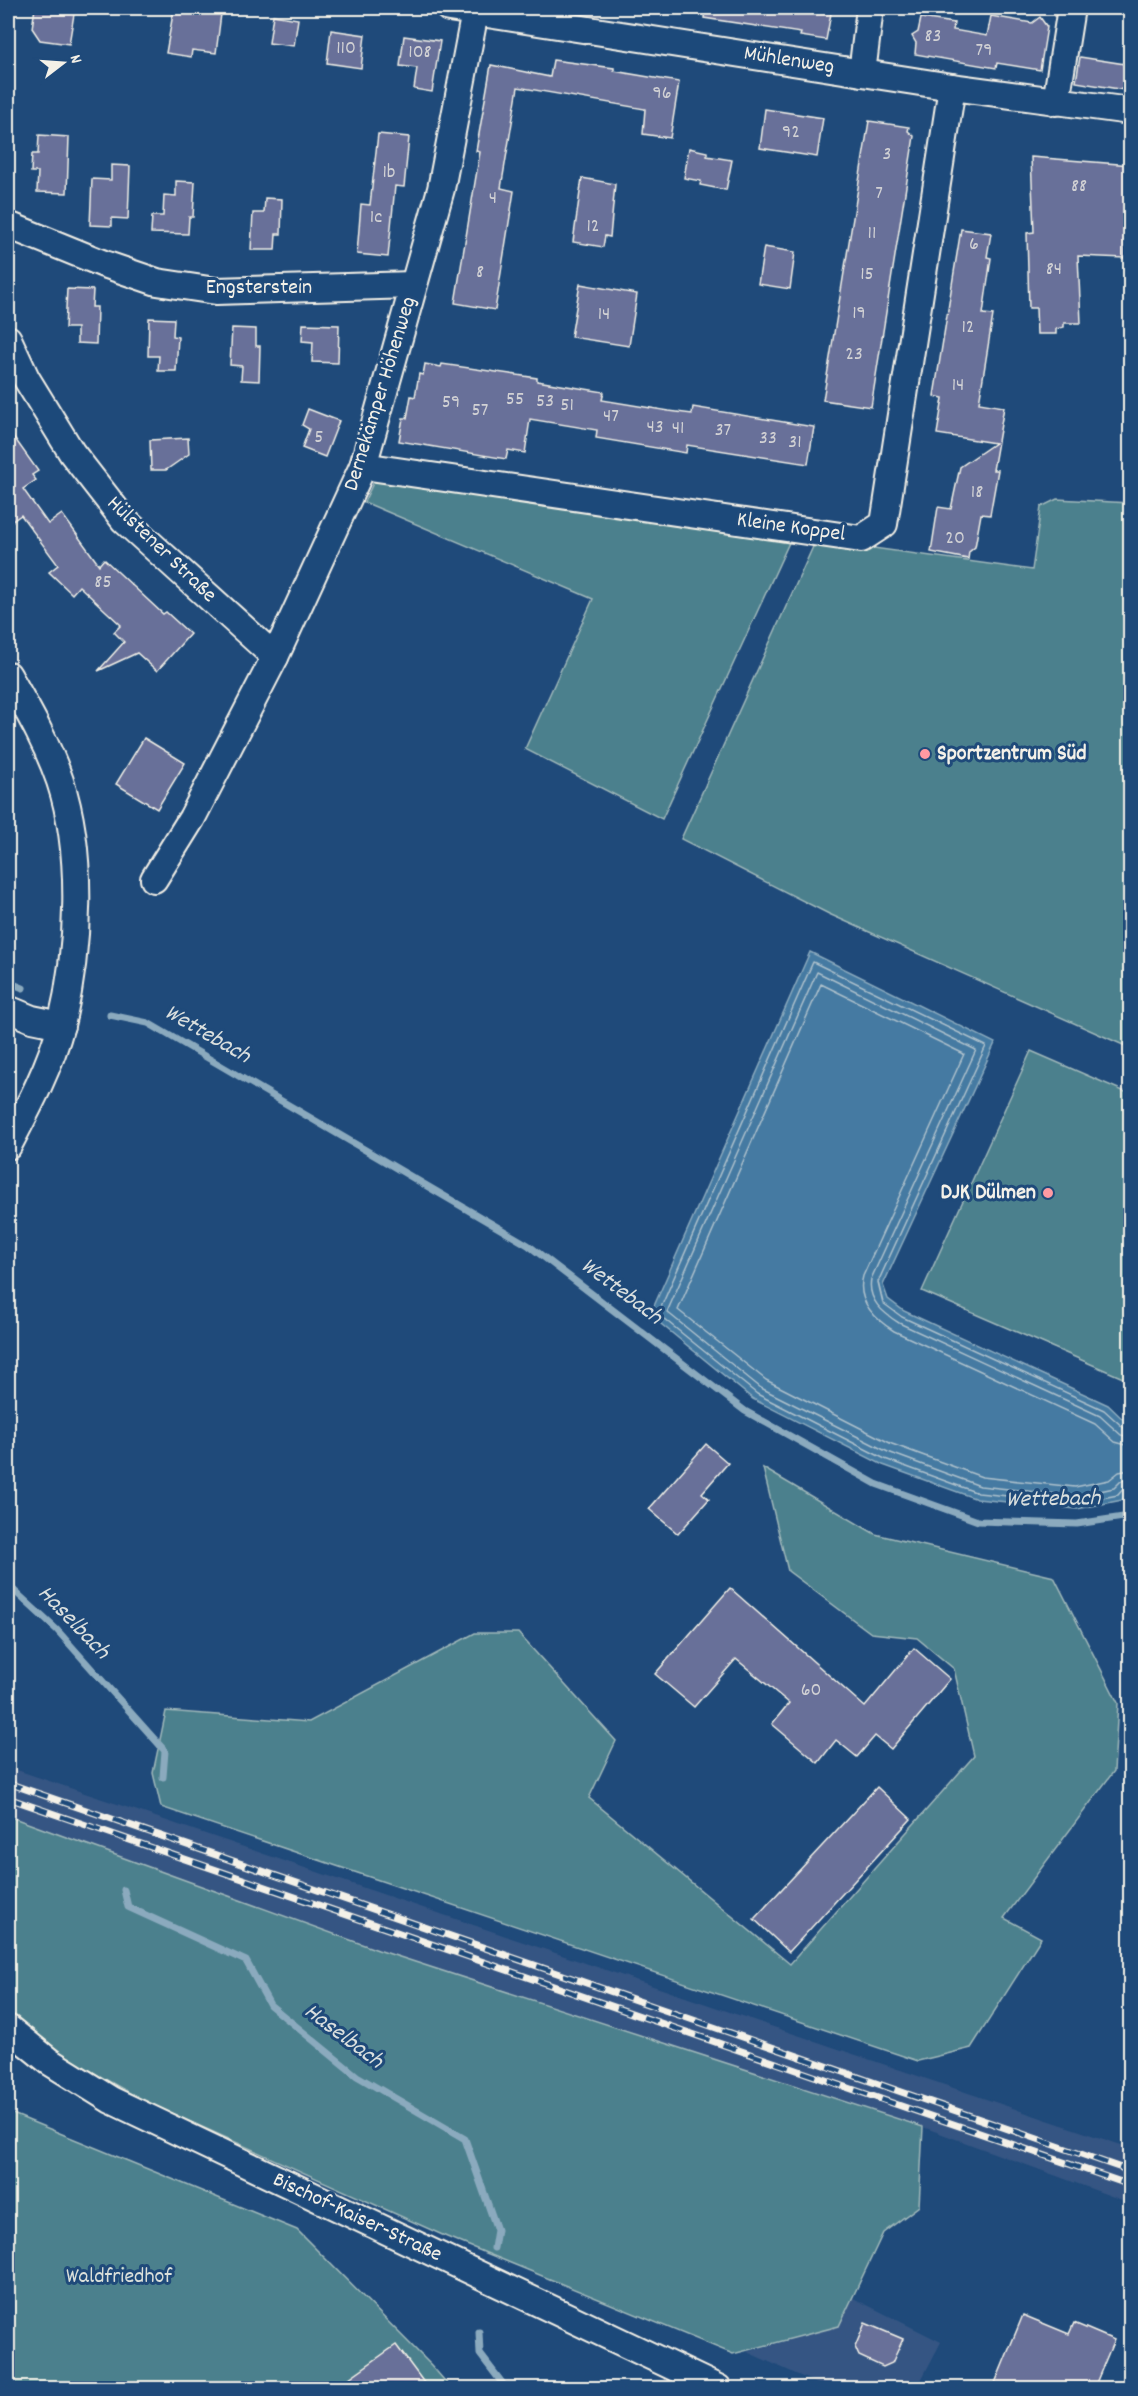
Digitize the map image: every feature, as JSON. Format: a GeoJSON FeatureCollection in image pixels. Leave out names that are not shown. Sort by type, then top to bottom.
{"type":"FeatureCollection","features":[{"type":"Feature","properties":{"kind":"street","name":"Mühlenweg"},"geometry":{"type":"LineString","coordinates":[[449,8],[475,12],[526,13],[862,73],[1131,111]]}},
{"type":"Feature","properties":{"kind":"street"},"geometry":{"type":"LineString","coordinates":[[862,73],[870,8]]}},
{"type":"Feature","properties":{"kind":"street"},"geometry":{"type":"LineString","coordinates":[[1056,102],[1071,8]]}},
{"type":"Feature","properties":{"kind":"street","name":"Dernekämper Höhenweg"},"geometry":{"type":"LineString","coordinates":[[153,879],[192,818],[275,657],[363,466],[441,189],[475,12]]}},
{"type":"Feature","properties":{"kind":"street","name":"Kleine Koppel"},"geometry":{"type":"LineString","coordinates":[[363,466],[861,539],[884,524],[952,87]]}},
{"type":"Feature","properties":{"kind":"street","name":"Engsterstein"},"geometry":{"type":"LineString","coordinates":[[8,225],[104,264],[158,282],[216,291],[414,285]]}},
{"type":"Feature","properties":{"kind":"street","name":"Hülstener Straße"},"geometry":{"type":"LineString","coordinates":[[8,339],[26,378],[72,453],[123,520],[275,657]]}},
{"type":"Feature","properties":{"kind":"street"},"geometry":{"type":"LineString","coordinates":[[8,675],[36,725],[60,782],[73,845],[76,902],[71,960],[60,1025],[34,1094],[8,1146]]}},
{"type":"Feature","properties":{"kind":"street"},"geometry":{"type":"LineString","coordinates":[[8,1009],[32,1019],[60,1025]]}},
{"type":"Feature","properties":{"kind":"street","name":"Bischof-Kaiser-Straße"},"geometry":{"type":"LineString","coordinates":[[8,2028],[50,2062],[111,2100],[718,2388]]}},
{"type":"Feature","properties":{"kind":"shaded area"},"geometry":{"type":"Polygon","coordinates":[[[8,1767],[1130,2148],[1130,2203],[923,2127],[378,1950],[8,1816],[8,1767]]]}},
{"type":"Feature","properties":{"kind":"shaded area"},"geometry":{"type":"Polygon","coordinates":[[[853,2298],[941,2342],[917,2388],[827,2388],[747,2352],[839,2326],[853,2298]]]}},
{"type":"Feature","properties":{"kind":"green space"},"geometry":{"type":"Polygon","coordinates":[[[376,477],[792,536],[662,819],[525,749],[593,599],[364,502],[376,477]]]}},
{"type":"Feature","properties":{"kind":"green space","name":"Sportzentrum Süd"},"geometry":{"type":"Polygon","coordinates":[[[1057,499],[1130,503],[1130,1048],[829,914],[681,839],[816,540],[1032,570],[1041,507],[1057,499]]]}},
{"type":"Feature","properties":{"kind":"green space","name":"DJK Dülmen"},"geometry":{"type":"Polygon","coordinates":[[[1031,1051],[1130,1094],[1130,1381],[922,1291],[1031,1051]]]}},
{"type":"Feature","properties":{"kind":"green space"},"geometry":{"type":"Polygon","coordinates":[[[763,1468],[875,1534],[1054,1577],[1118,1703],[1114,1771],[1004,1918],[1041,1938],[971,2048],[918,2061],[161,1807],[153,1773],[166,1711],[309,1722],[475,1633],[518,1633],[616,1741],[589,1798],[790,1964],[974,1756],[954,1669],[917,1638],[871,1633],[788,1571],[763,1468]]]}},
{"type":"Feature","properties":{"kind":"green space"},"geometry":{"type":"Polygon","coordinates":[[[8,1816],[378,1950],[923,2127],[919,2206],[883,2233],[839,2326],[733,2354],[447,2237],[144,2101],[66,2057],[17,2019],[8,2008],[8,1816]]]}},
{"type":"Feature","properties":{"kind":"green space","name":"Waldfriedhof"},"geometry":{"type":"Polygon","coordinates":[[[8,2112],[297,2230],[451,2388],[8,2388],[8,2112]]]}},
{"type":"Feature","properties":{"kind":"water"},"geometry":{"type":"Polygon","coordinates":[[[810,952],[995,1043],[883,1285],[888,1299],[904,1311],[1108,1405],[1130,1426],[1130,1489],[1122,1500],[1077,1509],[977,1499],[883,1465],[753,1399],[650,1315],[810,952]]]}},
{"type":"Feature","properties":{"kind":"building"},"geometry":{"type":"Polygon","coordinates":[[[35,8],[75,8],[69,44],[40,40],[32,28],[35,8]]]}},
{"type":"Feature","properties":{"kind":"building"},"geometry":{"type":"Polygon","coordinates":[[[174,8],[221,14],[216,53],[192,50],[191,57],[166,53],[174,8]]]}},
{"type":"Feature","properties":{"kind":"building"},"geometry":{"type":"Polygon","coordinates":[[[705,8],[832,8],[826,40],[800,36],[801,33],[704,18],[705,8]]]}},
{"type":"Feature","properties":{"kind":"building"},"geometry":{"type":"Polygon","coordinates":[[[273,15],[298,19],[294,46],[269,43],[273,15]]]}},
{"type":"Feature","properties":{"kind":"building"},"geometry":{"type":"Polygon","coordinates":[[[991,16],[1032,23],[1040,17],[1047,27],[1040,70],[997,63],[996,68],[915,54],[916,43],[912,36],[918,32],[921,18],[954,23],[953,30],[987,36],[991,16]]]}},
{"type":"Feature","properties":{"kind":"building"},"geometry":{"type":"Polygon","coordinates":[[[331,30],[365,35],[361,68],[327,63],[331,30]]]}},
{"type":"Feature","properties":{"kind":"building"},"geometry":{"type":"Polygon","coordinates":[[[404,36],[440,41],[432,92],[414,89],[417,68],[400,66],[404,36]]]}},
{"type":"Feature","properties":{"kind":"building"},"geometry":{"type":"Polygon","coordinates":[[[1080,57],[1131,65],[1131,91],[1076,82],[1080,57]]]}},
{"type":"Feature","properties":{"kind":"building"},"geometry":{"type":"Polygon","coordinates":[[[553,60],[614,68],[614,71],[679,82],[670,138],[643,134],[645,109],[518,87],[501,188],[514,191],[495,310],[455,303],[480,152],[476,151],[491,65],[550,77],[553,60]]]}},
{"type":"Feature","properties":{"kind":"building"},"geometry":{"type":"Polygon","coordinates":[[[765,109],[823,118],[817,157],[760,148],[765,109]]]}},
{"type":"Feature","properties":{"kind":"building"},"geometry":{"type":"Polygon","coordinates":[[[869,121],[909,127],[908,131],[914,136],[871,407],[823,400],[869,121]]]}},
{"type":"Feature","properties":{"kind":"building"},"geometry":{"type":"Polygon","coordinates":[[[378,134],[409,137],[404,187],[395,186],[388,257],[357,254],[361,204],[370,205],[378,134]]]}},
{"type":"Feature","properties":{"kind":"building"},"geometry":{"type":"Polygon","coordinates":[[[39,135],[69,137],[67,193],[37,192],[38,172],[31,172],[32,154],[38,154],[39,135]]]}},
{"type":"Feature","properties":{"kind":"building"},"geometry":{"type":"Polygon","coordinates":[[[689,148],[707,152],[707,156],[732,160],[726,190],[700,185],[701,181],[684,178],[689,148]]]}},
{"type":"Feature","properties":{"kind":"building"},"geometry":{"type":"Polygon","coordinates":[[[1031,157],[1131,165],[1131,228],[1126,228],[1125,258],[1078,256],[1081,323],[1064,323],[1064,327],[1056,329],[1056,334],[1037,334],[1036,308],[1029,308],[1027,233],[1034,232],[1031,157]]]}},
{"type":"Feature","properties":{"kind":"building"},"geometry":{"type":"Polygon","coordinates":[[[111,165],[130,166],[128,219],[112,218],[112,226],[90,225],[92,179],[111,180],[111,165]]]}},
{"type":"Feature","properties":{"kind":"building"},"geometry":{"type":"Polygon","coordinates":[[[582,178],[615,184],[610,237],[605,236],[603,247],[573,242],[582,178]]]}},
{"type":"Feature","properties":{"kind":"building"},"geometry":{"type":"Polygon","coordinates":[[[176,181],[195,182],[193,217],[189,217],[188,234],[151,233],[152,216],[163,216],[164,195],[176,196],[176,181]]]}},
{"type":"Feature","properties":{"kind":"building"},"geometry":{"type":"Polygon","coordinates":[[[265,198],[282,199],[281,234],[276,234],[275,250],[251,250],[253,213],[264,213],[265,198]]]}},
{"type":"Feature","properties":{"kind":"building"},"geometry":{"type":"Polygon","coordinates":[[[961,229],[991,233],[987,257],[991,258],[983,314],[993,315],[979,403],[1004,407],[993,470],[998,470],[990,515],[981,514],[975,547],[969,552],[968,559],[931,552],[938,507],[951,509],[960,467],[995,443],[937,434],[943,398],[934,396],[961,229]]]}},
{"type":"Feature","properties":{"kind":"building"},"geometry":{"type":"Polygon","coordinates":[[[764,247],[795,252],[790,289],[758,284],[764,247]]]}},
{"type":"Feature","properties":{"kind":"building"},"geometry":{"type":"Polygon","coordinates":[[[580,284],[637,294],[629,346],[571,337],[580,284]]]}},
{"type":"Feature","properties":{"kind":"building"},"geometry":{"type":"Polygon","coordinates":[[[67,289],[93,290],[92,307],[97,307],[96,344],[77,343],[77,328],[65,328],[67,289]]]}},
{"type":"Feature","properties":{"kind":"building"},"geometry":{"type":"Polygon","coordinates":[[[149,318],[174,319],[173,336],[178,337],[176,371],[158,371],[159,356],[148,356],[149,318]]]}},
{"type":"Feature","properties":{"kind":"building"},"geometry":{"type":"Polygon","coordinates":[[[303,324],[339,325],[338,363],[312,362],[313,342],[302,341],[303,324]]]}},
{"type":"Feature","properties":{"kind":"building"},"geometry":{"type":"Polygon","coordinates":[[[232,328],[256,329],[256,346],[260,346],[259,381],[241,380],[242,366],[230,365],[232,328]]]}},
{"type":"Feature","properties":{"kind":"building"},"geometry":{"type":"Polygon","coordinates":[[[425,364],[441,367],[442,364],[537,378],[537,381],[604,392],[602,400],[669,411],[692,414],[693,407],[814,427],[808,464],[687,445],[686,453],[596,438],[597,430],[530,419],[525,453],[508,450],[506,459],[399,441],[403,418],[407,418],[411,396],[415,397],[419,374],[423,375],[425,364]]]}},
{"type":"Feature","properties":{"kind":"building"},"geometry":{"type":"Polygon","coordinates":[[[308,409],[339,421],[325,457],[302,448],[309,429],[302,425],[308,409]]]}},
{"type":"Feature","properties":{"kind":"building"},"geometry":{"type":"Polygon","coordinates":[[[8,429],[38,471],[32,475],[36,480],[23,489],[48,524],[62,514],[99,565],[104,559],[163,614],[166,612],[190,634],[157,671],[137,653],[98,671],[124,642],[114,632],[121,625],[79,586],[72,594],[49,572],[58,565],[21,515],[8,524],[8,429]]]}},
{"type":"Feature","properties":{"kind":"building"},"geometry":{"type":"Polygon","coordinates":[[[188,438],[189,454],[166,470],[151,470],[150,440],[188,438]]]}},
{"type":"Feature","properties":{"kind":"building"},"geometry":{"type":"Polygon","coordinates":[[[144,738],[185,763],[157,809],[116,784],[144,738]]]}},
{"type":"Feature","properties":{"kind":"building"},"geometry":{"type":"Polygon","coordinates":[[[706,1444],[728,1463],[702,1493],[709,1499],[678,1534],[649,1509],[706,1444]]]}},
{"type":"Feature","properties":{"kind":"building"},"geometry":{"type":"Polygon","coordinates":[[[730,1588],[865,1707],[914,1648],[950,1679],[891,1749],[875,1736],[857,1757],[836,1740],[818,1763],[772,1724],[789,1703],[736,1659],[694,1707],[655,1674],[730,1588]]]}},
{"type":"Feature","properties":{"kind":"building"},"geometry":{"type":"Polygon","coordinates":[[[877,1787],[911,1819],[789,1952],[754,1919],[877,1787]]]}},
{"type":"Feature","properties":{"kind":"building"},"geometry":{"type":"Polygon","coordinates":[[[1023,2315],[1069,2334],[1074,2323],[1114,2340],[1094,2388],[993,2388],[1023,2315]]]}},
{"type":"Feature","properties":{"kind":"building"},"geometry":{"type":"Polygon","coordinates":[[[865,2323],[903,2339],[892,2363],[883,2367],[859,2356],[855,2347],[865,2323]]]}},
{"type":"Feature","properties":{"kind":"building"},"geometry":{"type":"Polygon","coordinates":[[[396,2345],[428,2388],[335,2388],[396,2345]]]}},
{"type":"Feature","properties":{"kind":"waterway","name":"Wettebach"},"geometry":{"type":"LineString","coordinates":[[8,982],[23,988]]}},
{"type":"Feature","properties":{"kind":"waterway","name":"Wettebach"},"geometry":{"type":"LineString","coordinates":[[110,1015],[148,1023],[528,1245],[745,1411],[876,1484],[978,1521],[1077,1524],[1130,1516]]}},
{"type":"Feature","properties":{"kind":"waterway","name":"Haselbach"},"geometry":{"type":"LineString","coordinates":[[8,1585],[57,1630],[165,1751],[163,1777]]}},
{"type":"Feature","properties":{"kind":"waterway","name":"Haselbach"},"geometry":{"type":"LineString","coordinates":[[124,1890],[128,1907],[246,1961],[270,2005],[357,2076],[465,2139],[497,2230],[494,2248]]}},
{"type":"Feature","properties":{"kind":"waterway","name":"Haselbach"},"geometry":{"type":"LineString","coordinates":[[479,2332],[480,2354],[506,2388]]}},
{"type":"Feature","properties":{"kind":"railway"},"geometry":{"type":"LineString","coordinates":[[8,1783],[1130,2171]]}},
{"type":"Feature","properties":{"kind":"railway"},"geometry":{"type":"LineString","coordinates":[[8,1798],[1130,2185]]}},
{"type":"Feature","properties":{"kind":"place","name":"Sportzentrum Süd"},"geometry":{"type":"Point","coordinates":[925,754]}},
{"type":"Feature","properties":{"kind":"place","name":"DJK Dülmen"},"geometry":{"type":"Point","coordinates":[1048,1193]}}]}
